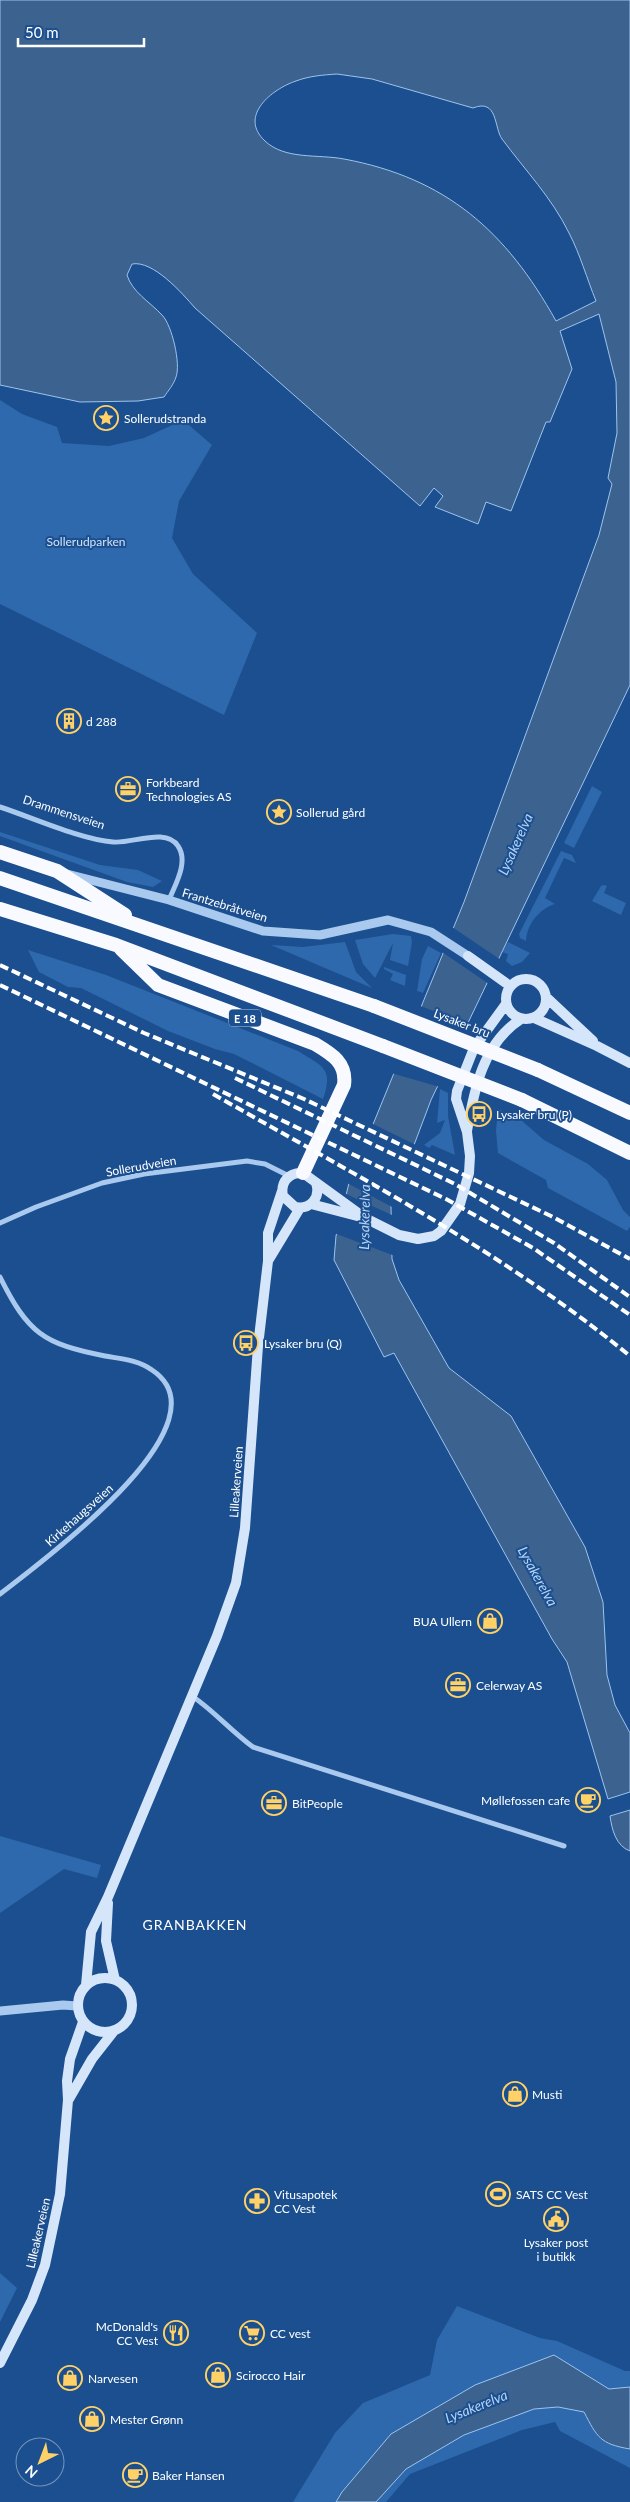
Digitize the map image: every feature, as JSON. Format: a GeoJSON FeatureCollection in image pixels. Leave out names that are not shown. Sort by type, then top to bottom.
{"type":"FeatureCollection","features":[{"type":"Feature","properties":{"kind":"highway"},"geometry":{"type":"LineString","coordinates":[[0,852],[57,871],[140,925]]}},
{"type":"Feature","properties":{"kind":"highway"},"geometry":{"type":"LineString","coordinates":[[0,878],[140,925]]}},
{"type":"Feature","properties":{"kind":"highway","name":"E 18"},"geometry":{"type":"LineString","coordinates":[[0,909],[116,945],[383,1046],[522,1100],[630,1153]]}},
{"type":"Feature","properties":{"kind":"highway","name":"Lysaker bru"},"geometry":{"type":"LineString","coordinates":[[140,925],[374,1006],[538,1070],[630,1114]]}},
{"type":"Feature","properties":{"kind":"highway","name":"E 18"},"geometry":{"type":"LineString","coordinates":[[116,945],[158,985],[315,1044],[335,1056],[342,1065],[345,1077],[336,1105],[296,1174]]}},
{"type":"Feature","properties":{"kind":"main road"},"geometry":{"type":"LineString","coordinates":[[468,956],[510,986]]}},
{"type":"Feature","properties":{"kind":"main road"},"geometry":{"type":"LineString","coordinates":[[521,1019],[511,1013],[506,1004],[506,994],[510,986],[520,979],[532,980],[541,986],[546,997],[598,1046]]}},
{"type":"Feature","properties":{"kind":"main road"},"geometry":{"type":"LineString","coordinates":[[534,1018],[543,1009],[546,997]]}},
{"type":"Feature","properties":{"kind":"main road"},"geometry":{"type":"LineString","coordinates":[[364,1218],[316,1183],[309,1175],[296,1174],[283,1185],[282,1191],[290,1205],[300,1208],[311,1204],[364,1218],[399,1235],[418,1239],[428,1238],[441,1231],[460,1204],[469,1173],[470,1156],[467,1132],[456,1099],[457,1091],[474,1048],[506,1004]]}},
{"type":"Feature","properties":{"kind":"main road"},"geometry":{"type":"LineString","coordinates":[[467,1132],[475,1084],[495,1045],[505,1032],[521,1019],[534,1018],[598,1046],[630,1063]]}},
{"type":"Feature","properties":{"kind":"main road"},"geometry":{"type":"LineString","coordinates":[[311,1204],[317,1194],[316,1183]]}},
{"type":"Feature","properties":{"kind":"main road","name":"Lilleakerveien"},"geometry":{"type":"LineString","coordinates":[[86,1985],[91,1932],[108,1897],[225,1616],[240,1567],[245,1528],[258,1346],[268,1261],[268,1233],[282,1191]]}},
{"type":"Feature","properties":{"kind":"main road","name":"Lilleakerveien"},"geometry":{"type":"LineString","coordinates":[[268,1261],[300,1208]]}},
{"type":"Feature","properties":{"kind":"main road","name":"Lilleakerveien"},"geometry":{"type":"LineString","coordinates":[[108,1897],[106,1941],[110,1966],[115,1980]]}},
{"type":"Feature","properties":{"kind":"main road"},"geometry":{"type":"LineString","coordinates":[[100,1978],[115,1980],[126,1987],[132,2005],[125,2023],[114,2031],[100,2032],[88,2027],[83,2022],[77,2006],[78,1998],[86,1985],[100,1978]]}},
{"type":"Feature","properties":{"kind":"main road","name":"Lilleakerveien"},"geometry":{"type":"LineString","coordinates":[[0,2363],[29,2307],[46,2265],[60,2194],[70,2059],[83,2022]]}},
{"type":"Feature","properties":{"kind":"main road","name":"Lilleakerveien"},"geometry":{"type":"LineString","coordinates":[[68,2100],[96,2053],[114,2031]]}},
{"type":"Feature","properties":{"kind":"street","name":"Drammensveien"},"geometry":{"type":"LineString","coordinates":[[0,807],[105,842],[131,842],[162,836],[171,839],[178,846],[182,855],[181,868],[168,900]]}},
{"type":"Feature","properties":{"kind":"street","name":"Frantzebråtveien"},"geometry":{"type":"LineString","coordinates":[[57,871],[168,900],[263,931],[320,935],[388,920],[424,929],[439,936],[468,956]]}},
{"type":"Feature","properties":{"kind":"street","name":"Sollerudveien"},"geometry":{"type":"LineString","coordinates":[[0,1223],[36,1207],[102,1183],[144,1174],[247,1162],[265,1164],[296,1174]]}},
{"type":"Feature","properties":{"kind":"street","name":"Kirkehaugsveien"},"geometry":{"type":"LineString","coordinates":[[0,1277],[23,1317],[41,1336],[60,1346],[134,1361],[152,1370],[166,1382],[172,1396],[172,1413],[157,1444],[111,1502],[57,1550],[0,1594]]}},
{"type":"Feature","properties":{"kind":"street"},"geometry":{"type":"LineString","coordinates":[[192,1696],[205,1705],[230,1730],[253,1746],[564,1846]]}},
{"type":"Feature","properties":{"kind":"street"},"geometry":{"type":"LineString","coordinates":[[0,2011],[63,2005],[77,2006]]}},
{"type":"Feature","properties":{"kind":"green space","name":"Sollerudparken"},"geometry":{"type":"Polygon","coordinates":[[[0,400],[22,414],[57,427],[62,443],[109,446],[144,438],[183,420],[212,445],[179,501],[172,538],[193,574],[257,633],[224,715],[0,604],[0,400]]]}},
{"type":"Feature","properties":{"kind":"green space"},"geometry":{"type":"Polygon","coordinates":[[[592,786],[602,792],[574,848],[564,843],[592,786]]]}},
{"type":"Feature","properties":{"kind":"green space"},"geometry":{"type":"Polygon","coordinates":[[[0,832],[100,865],[138,870],[162,881],[153,887],[127,882],[0,836],[0,832]]]}},
{"type":"Feature","properties":{"kind":"green space"},"geometry":{"type":"Polygon","coordinates":[[[561,851],[572,855],[576,863],[564,858],[545,898],[555,904],[539,913],[531,923],[526,941],[520,938],[519,934],[561,851]]]}},
{"type":"Feature","properties":{"kind":"green space"},"geometry":{"type":"Polygon","coordinates":[[[601,886],[607,886],[604,893],[626,903],[621,915],[592,901],[601,886]]]}},
{"type":"Feature","properties":{"kind":"green space"},"geometry":{"type":"Polygon","coordinates":[[[393,934],[411,936],[412,942],[408,966],[390,960],[393,943],[375,978],[363,964],[355,940],[393,934]]]}},
{"type":"Feature","properties":{"kind":"green space"},"geometry":{"type":"Polygon","coordinates":[[[345,942],[356,972],[372,988],[271,945],[303,947],[345,942]]]}},
{"type":"Feature","properties":{"kind":"green space"},"geometry":{"type":"Polygon","coordinates":[[[508,942],[530,953],[522,962],[512,966],[506,961],[508,954],[502,952],[508,942]]]}},
{"type":"Feature","properties":{"kind":"green space"},"geometry":{"type":"Polygon","coordinates":[[[428,946],[441,953],[423,993],[417,991],[422,959],[428,946]]]}},
{"type":"Feature","properties":{"kind":"green space"},"geometry":{"type":"Polygon","coordinates":[[[28,950],[106,975],[298,1051],[314,1060],[324,1069],[327,1081],[323,1099],[234,1054],[215,1049],[168,1031],[81,988],[68,987],[39,972],[28,950]]]}},
{"type":"Feature","properties":{"kind":"green space"},"geometry":{"type":"Polygon","coordinates":[[[384,967],[406,975],[405,986],[390,980],[393,974],[384,969],[384,967]]]}},
{"type":"Feature","properties":{"kind":"green space"},"geometry":{"type":"Polygon","coordinates":[[[440,1089],[448,1093],[448,1116],[455,1155],[432,1145],[429,1148],[424,1145],[440,1133],[445,1120],[437,1123],[440,1089]]]}},
{"type":"Feature","properties":{"kind":"green space"},"geometry":{"type":"Polygon","coordinates":[[[498,1109],[521,1120],[544,1140],[588,1164],[607,1180],[623,1210],[630,1217],[630,1227],[627,1231],[548,1188],[546,1180],[498,1153],[496,1131],[498,1109]]]}},
{"type":"Feature","properties":{"kind":"green space"},"geometry":{"type":"Polygon","coordinates":[[[0,1836],[101,1865],[97,1878],[64,1869],[0,1913],[0,1836]]]}},
{"type":"Feature","properties":{"kind":"green space"},"geometry":{"type":"Polygon","coordinates":[[[0,2273],[17,2288],[0,2322],[0,2273]]]}},
{"type":"Feature","properties":{"kind":"green space"},"geometry":{"type":"Polygon","coordinates":[[[457,2306],[540,2338],[557,2341],[625,2371],[630,2371],[630,2468],[560,2431],[555,2422],[522,2430],[410,2474],[386,2502],[293,2502],[335,2433],[363,2403],[430,2375],[437,2340],[457,2306]]]}},
{"type":"Feature","properties":{"kind":"water","name":"Lysakerelva"},"geometry":{"type":"Polygon","coordinates":[[[0,0],[630,0],[630,685],[431,1100],[391,1206],[392,1259],[399,1280],[449,1368],[511,1416],[585,1547],[603,1602],[607,1675],[615,1705],[630,1733],[630,1792],[608,1799],[567,1662],[552,1639],[394,1353],[384,1357],[334,1260],[336,1236],[349,1183],[464,902],[599,535],[612,484],[608,478],[617,433],[616,382],[599,314],[560,331],[572,369],[550,422],[546,422],[511,511],[486,502],[478,524],[435,507],[443,496],[434,488],[420,506],[195,308],[183,294],[158,272],[140,264],[132,264],[127,275],[129,281],[137,292],[166,320],[176,354],[176,377],[164,397],[138,401],[80,402],[0,385],[0,0]],[[337,74],[321,75],[287,85],[277,90],[261,105],[255,122],[258,132],[265,141],[282,151],[292,154],[344,159],[380,168],[413,180],[443,195],[470,213],[494,235],[516,260],[537,289],[556,321],[596,301],[577,249],[562,220],[502,139],[494,116],[487,107],[473,108],[372,79],[337,74]]]}},
{"type":"Feature","properties":{"kind":"water"},"geometry":{"type":"Polygon","coordinates":[[[630,1810],[630,1851],[625,1849],[618,1841],[610,1816],[630,1810]]]}},
{"type":"Feature","properties":{"kind":"water","name":"Lysakerelva"},"geometry":{"type":"Polygon","coordinates":[[[554,2355],[609,2389],[630,2387],[630,2449],[612,2445],[601,2438],[592,2428],[584,2412],[558,2407],[534,2409],[464,2435],[406,2469],[376,2502],[336,2502],[342,2492],[391,2434],[475,2385],[554,2355]]]}},
{"type":"Feature","properties":{"kind":"pier"},"geometry":{"type":"Polygon","coordinates":[[[452,927],[501,960],[489,984],[442,952],[452,927]]]}},
{"type":"Feature","properties":{"kind":"pier"},"geometry":{"type":"Polygon","coordinates":[[[420,1006],[470,1024],[440,1087],[391,1073],[420,1006]]]}},
{"type":"Feature","properties":{"kind":"pier"},"geometry":{"type":"Polygon","coordinates":[[[371,1123],[416,1145],[394,1208],[347,1183],[371,1123]]]}},
{"type":"Feature","properties":{"kind":"pier"},"geometry":{"type":"Polygon","coordinates":[[[344,1193],[394,1216],[395,1256],[334,1233],[344,1193]]]}},
{"type":"Feature","properties":{"kind":"railway"},"geometry":{"type":"LineString","coordinates":[[0,965],[144,1033],[304,1099],[551,1216],[630,1259]]}},
{"type":"Feature","properties":{"kind":"railway"},"geometry":{"type":"LineString","coordinates":[[0,985],[446,1199],[533,1248],[630,1315]]}},
{"type":"Feature","properties":{"kind":"railway"},"geometry":{"type":"LineString","coordinates":[[235,1078],[455,1184],[554,1243],[630,1297]]}},
{"type":"Feature","properties":{"kind":"railway"},"geometry":{"type":"LineString","coordinates":[[213,1094],[428,1216],[531,1282],[630,1356]]}},
{"type":"Feature","properties":{"kind":"place","name":"Sollerudstranda"},"geometry":{"type":"Point","coordinates":[106,418]}},
{"type":"Feature","properties":{"kind":"place","name":"d 288"},"geometry":{"type":"Point","coordinates":[69,721]}},
{"type":"Feature","properties":{"kind":"place","name":"Forkbeard Technologies AS"},"geometry":{"type":"Point","coordinates":[128,789]}},
{"type":"Feature","properties":{"kind":"place","name":"Sollerud gård"},"geometry":{"type":"Point","coordinates":[279,812]}},
{"type":"Feature","properties":{"kind":"place","name":"Lysaker bru (P)"},"geometry":{"type":"Point","coordinates":[479,1114]}},
{"type":"Feature","properties":{"kind":"place","name":"Lysaker bru (Q)"},"geometry":{"type":"Point","coordinates":[246,1343]}},
{"type":"Feature","properties":{"kind":"place","name":"BUA Ullern"},"geometry":{"type":"Point","coordinates":[490,1621]}},
{"type":"Feature","properties":{"kind":"place","name":"Celerway AS"},"geometry":{"type":"Point","coordinates":[458,1685]}},
{"type":"Feature","properties":{"kind":"place","name":"Møllefossen cafe"},"geometry":{"type":"Point","coordinates":[588,1800]}},
{"type":"Feature","properties":{"kind":"place","name":"BitPeople"},"geometry":{"type":"Point","coordinates":[274,1803]}},
{"type":"Feature","properties":{"kind":"place","name":"Musti"},"geometry":{"type":"Point","coordinates":[515,2094]}},
{"type":"Feature","properties":{"kind":"place","name":"SATS CC Vest"},"geometry":{"type":"Point","coordinates":[498,2194]}},
{"type":"Feature","properties":{"kind":"place","name":"Vitusapotek CC Vest"},"geometry":{"type":"Point","coordinates":[257,2201]}},
{"type":"Feature","properties":{"kind":"place","name":"Lysaker post i butikk"},"geometry":{"type":"Point","coordinates":[556,2219]}},
{"type":"Feature","properties":{"kind":"place","name":"McDonald's CC Vest"},"geometry":{"type":"Point","coordinates":[176,2333]}},
{"type":"Feature","properties":{"kind":"place","name":"CC vest"},"geometry":{"type":"Point","coordinates":[252,2333]}},
{"type":"Feature","properties":{"kind":"place","name":"Scirocco Hair"},"geometry":{"type":"Point","coordinates":[218,2375]}},
{"type":"Feature","properties":{"kind":"place","name":"Narvesen"},"geometry":{"type":"Point","coordinates":[70,2378]}},
{"type":"Feature","properties":{"kind":"place","name":"Mester Grønn"},"geometry":{"type":"Point","coordinates":[92,2419]}},
{"type":"Feature","properties":{"kind":"place","name":"Baker Hansen"},"geometry":{"type":"Point","coordinates":[135,2475]}},
{"type":"Feature","properties":{"kind":"district","name":"GRANBAKKEN"},"geometry":{"type":"Point","coordinates":[195,1924]}}]}
